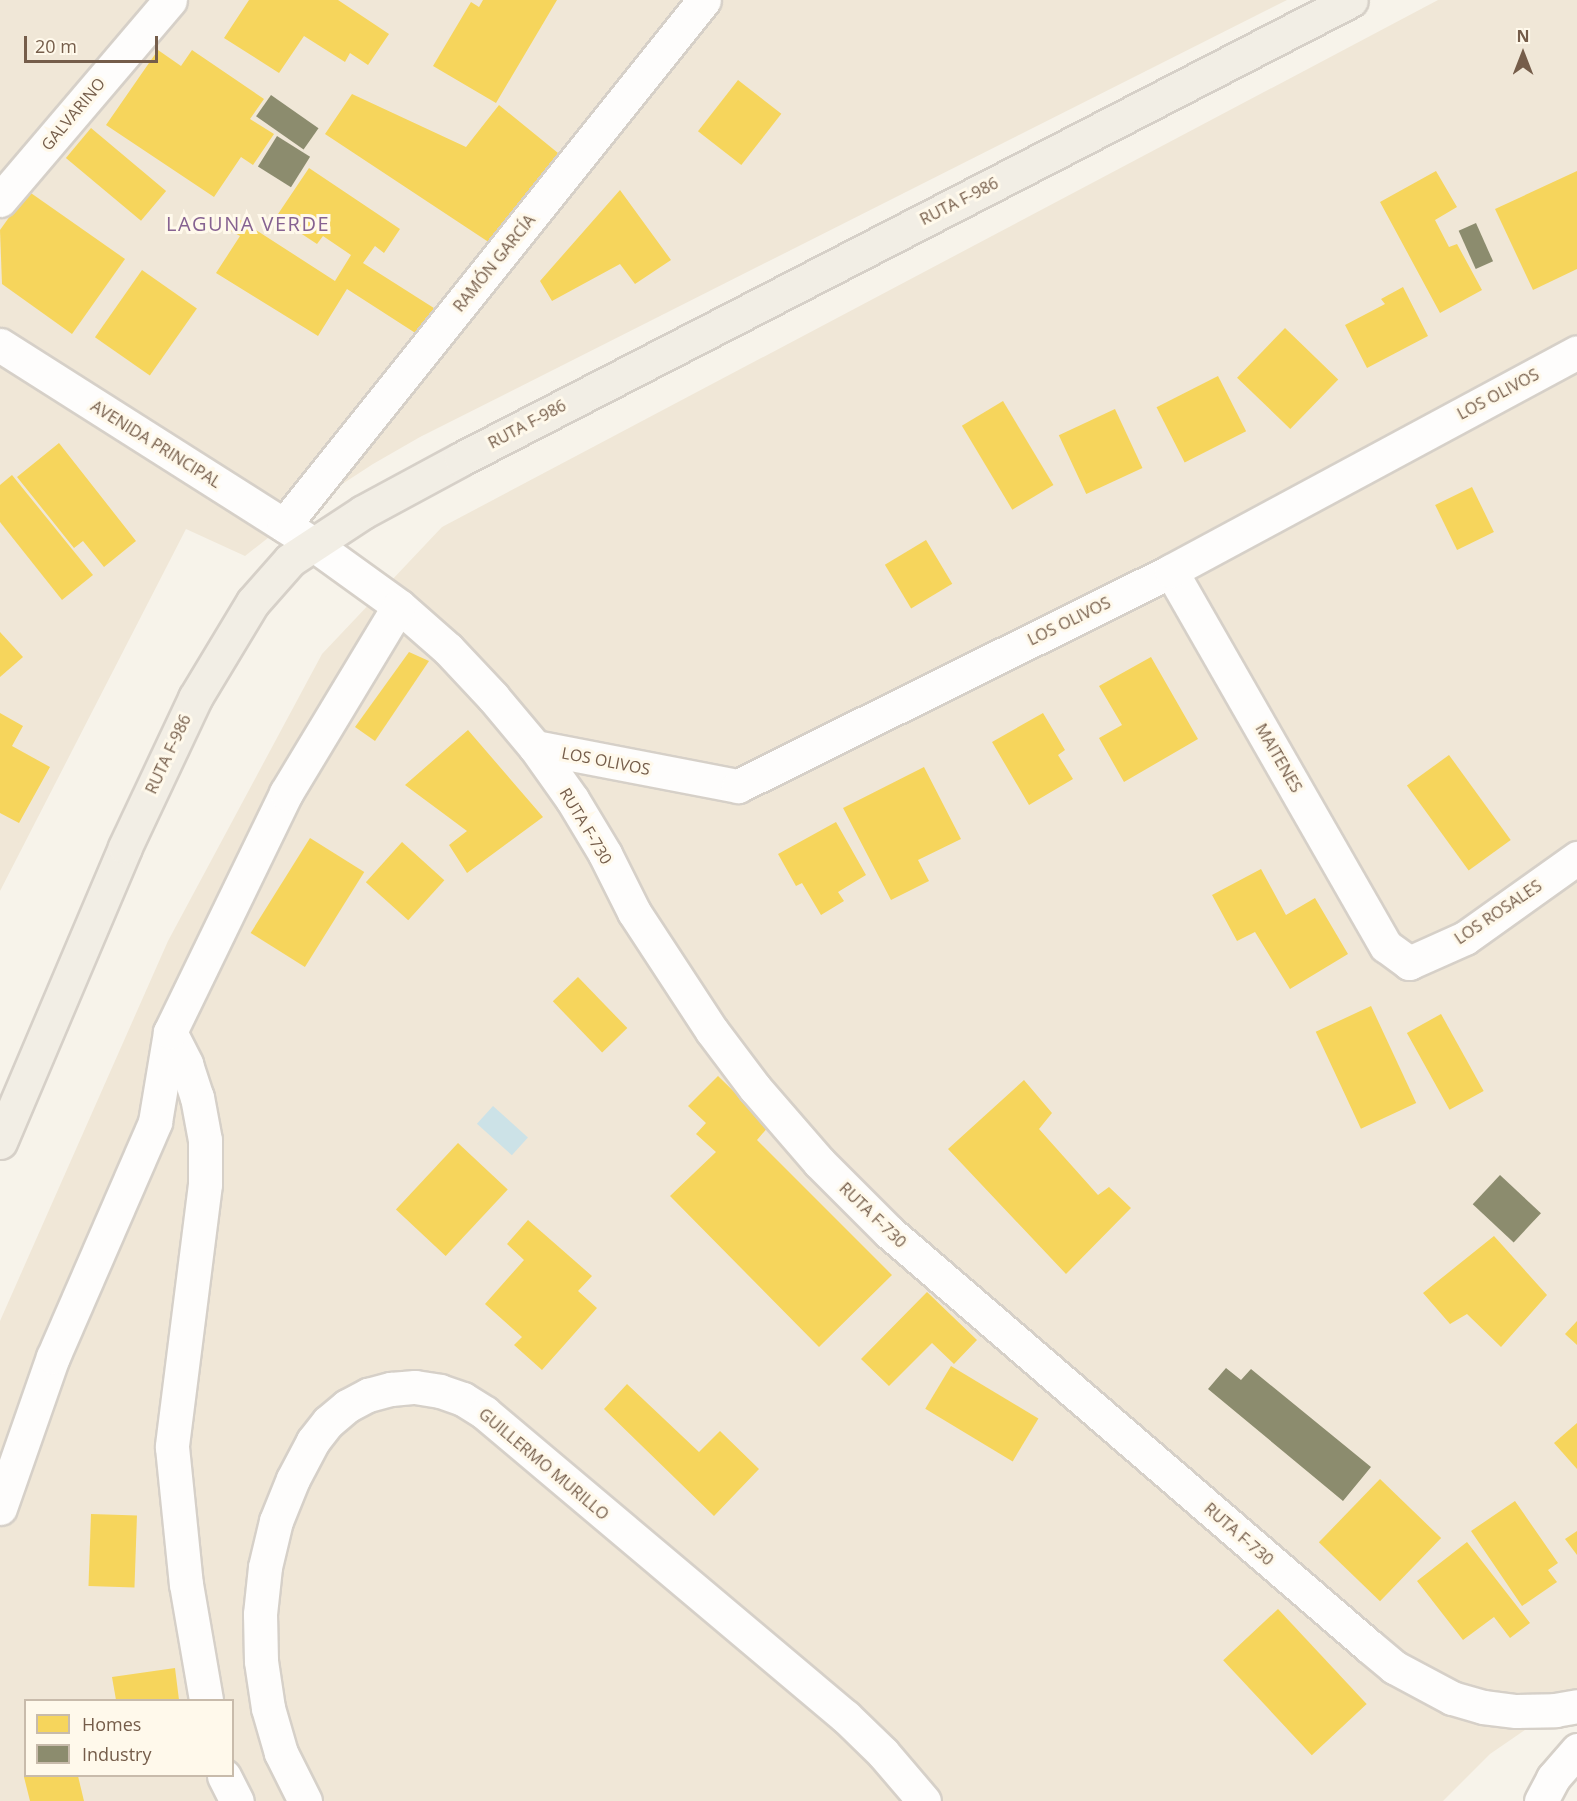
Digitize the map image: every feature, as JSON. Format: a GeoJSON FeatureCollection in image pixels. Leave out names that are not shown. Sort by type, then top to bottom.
{"type":"FeatureCollection","features":[{"type":"Feature","properties":{"kind":"main road","name":"RUTA F-986"},"geometry":{"type":"LineString","coordinates":[[0,1142],[124,847],[195,698],[253,603],[290,560],[363,512],[471,454],[1351,0]]}},
{"type":"Feature","properties":{"kind":"street","name":"GALVARINO"},"geometry":{"type":"LineString","coordinates":[[0,200],[170,0]]}},
{"type":"Feature","properties":{"kind":"street","name":"RAMÓN GARCÍA"},"geometry":{"type":"LineString","coordinates":[[284,525],[704,0]]}},
{"type":"Feature","properties":{"kind":"street","name":"AVENIDA PRINCIPAL"},"geometry":{"type":"LineString","coordinates":[[0,345],[313,544]]}},
{"type":"Feature","properties":{"kind":"street","name":"LOS OLIVOS"},"geometry":{"type":"LineString","coordinates":[[535,747],[738,786],[1171,571],[1577,352]]}},
{"type":"Feature","properties":{"kind":"street","name":"RUTA F-730"},"geometry":{"type":"LineString","coordinates":[[313,544],[399,606],[455,657],[494,697],[535,747],[572,799],[605,854],[634,912],[712,1031],[755,1088],[819,1162],[889,1232],[1394,1667],[1452,1698],[1483,1707],[1516,1711],[1555,1710],[1577,1706]]}},
{"type":"Feature","properties":{"kind":"street","name":"MAITENES"},"geometry":{"type":"LineString","coordinates":[[1171,571],[1386,946]]}},
{"type":"Feature","properties":{"kind":"street"},"geometry":{"type":"LineString","coordinates":[[0,1508],[53,1357],[154,1122],[170,1032],[286,793],[399,606]]}},
{"type":"Feature","properties":{"kind":"street","name":"LOS ROSALES"},"geometry":{"type":"LineString","coordinates":[[1386,946],[1409,963],[1465,938],[1577,858]]}},
{"type":"Feature","properties":{"kind":"street"},"geometry":{"type":"LineString","coordinates":[[170,1032],[186,1064],[197,1097],[205,1140],[205,1184],[172,1447],[186,1584],[206,1699]]}},
{"type":"Feature","properties":{"kind":"street","name":"GUILLERMO MURILLO"},"geometry":{"type":"LineString","coordinates":[[304,1801],[281,1754],[268,1708],[261,1661],[260,1614],[265,1567],[276,1521],[293,1479],[313,1441],[328,1422],[346,1406],[368,1395],[391,1389],[415,1387],[440,1391],[464,1399],[485,1413],[845,1716],[883,1754],[924,1801]]}},
{"type":"Feature","properties":{"kind":"street"},"geometry":{"type":"LineString","coordinates":[[1541,1801],[1553,1778],[1577,1750]]}},
{"type":"Feature","properties":{"kind":"street"},"geometry":{"type":"LineString","coordinates":[[225,1777],[237,1801]]}},
{"type":"Feature","properties":{"kind":"shaded area"},"geometry":{"type":"Polygon","coordinates":[[[0,0],[1287,0],[420,437],[307,507],[245,556],[186,529],[0,891],[0,0]]]}},
{"type":"Feature","properties":{"kind":"shaded area"},"geometry":{"type":"Polygon","coordinates":[[[1438,0],[1577,0],[1577,1694],[1490,1754],[1443,1801],[0,1801],[0,1321],[168,941],[322,654],[442,527],[1438,0]]]}},
{"type":"Feature","properties":{"kind":"shaded area"},"geometry":{"type":"Polygon","coordinates":[[[493,1106],[528,1137],[512,1155],[477,1124],[493,1106]]]}},
{"type":"Feature","properties":{"kind":"building: Homes"},"geometry":{"type":"Polygon","coordinates":[[[249,0],[338,0],[389,34],[368,65],[350,53],[345,62],[304,36],[279,73],[224,38],[249,0]]]}},
{"type":"Feature","properties":{"kind":"building: Homes"},"geometry":{"type":"Polygon","coordinates":[[[483,0],[557,0],[496,103],[433,66],[471,2],[479,7],[483,0]]]}},
{"type":"Feature","properties":{"kind":"building: Homes"},"geometry":{"type":"Polygon","coordinates":[[[158,50],[181,66],[192,50],[264,99],[250,119],[274,134],[253,165],[241,157],[214,197],[106,125],[158,50]]]}},
{"type":"Feature","properties":{"kind":"building: Homes"},"geometry":{"type":"Polygon","coordinates":[[[738,80],[781,114],[741,165],[698,131],[738,80]]]}},
{"type":"Feature","properties":{"kind":"building: Homes"},"geometry":{"type":"Polygon","coordinates":[[[352,94],[466,147],[499,105],[558,153],[490,243],[325,134],[352,94]]]}},
{"type":"Feature","properties":{"kind":"building: Homes"},"geometry":{"type":"Polygon","coordinates":[[[91,128],[166,191],[141,221],[66,158],[91,128]]]}},
{"type":"Feature","properties":{"kind":"building: Homes"},"geometry":{"type":"Polygon","coordinates":[[[309,168],[400,229],[384,253],[375,246],[363,263],[437,310],[420,336],[347,289],[318,336],[216,273],[240,236],[231,231],[239,219],[335,281],[351,255],[323,236],[317,244],[276,217],[309,168]]]}},
{"type":"Feature","properties":{"kind":"building: Homes"},"geometry":{"type":"Polygon","coordinates":[[[1436,171],[1457,207],[1435,220],[1449,247],[1457,244],[1482,290],[1440,313],[1380,202],[1436,171]]]}},
{"type":"Feature","properties":{"kind":"building: Homes"},"geometry":{"type":"Polygon","coordinates":[[[1577,171],[1577,269],[1533,290],[1495,209],[1577,171]]]}},
{"type":"Feature","properties":{"kind":"building: Homes"},"geometry":{"type":"Polygon","coordinates":[[[620,190],[671,260],[635,284],[620,264],[552,301],[540,281],[620,190]]]}},
{"type":"Feature","properties":{"kind":"building: Homes"},"geometry":{"type":"Polygon","coordinates":[[[28,191],[125,259],[72,334],[2,284],[0,230],[28,191]]]}},
{"type":"Feature","properties":{"kind":"building: Homes"},"geometry":{"type":"Polygon","coordinates":[[[142,270],[197,308],[150,376],[95,337],[142,270]]]}},
{"type":"Feature","properties":{"kind":"building: Homes"},"geometry":{"type":"Polygon","coordinates":[[[1403,287],[1428,336],[1367,368],[1345,325],[1385,304],[1381,299],[1403,287]]]}},
{"type":"Feature","properties":{"kind":"building: Homes"},"geometry":{"type":"Polygon","coordinates":[[[1285,328],[1338,379],[1290,429],[1237,378],[1285,328]]]}},
{"type":"Feature","properties":{"kind":"building: Homes"},"geometry":{"type":"Polygon","coordinates":[[[1218,376],[1246,431],[1185,463],[1157,407],[1218,376]]]}},
{"type":"Feature","properties":{"kind":"building: Homes"},"geometry":{"type":"Polygon","coordinates":[[[1003,401],[1053,485],[1012,510],[962,426],[1003,401]]]}},
{"type":"Feature","properties":{"kind":"building: Homes"},"geometry":{"type":"Polygon","coordinates":[[[1115,409],[1142,468],[1086,494],[1059,435],[1115,409]]]}},
{"type":"Feature","properties":{"kind":"building: Homes"},"geometry":{"type":"Polygon","coordinates":[[[59,443],[136,541],[104,567],[83,541],[74,548],[17,477],[59,443]]]}},
{"type":"Feature","properties":{"kind":"building: Homes"},"geometry":{"type":"Polygon","coordinates":[[[12,475],[93,575],[62,600],[0,522],[0,485],[12,475]]]}},
{"type":"Feature","properties":{"kind":"building: Homes"},"geometry":{"type":"Polygon","coordinates":[[[1472,487],[1494,532],[1457,550],[1435,505],[1472,487]]]}},
{"type":"Feature","properties":{"kind":"building: Homes"},"geometry":{"type":"Polygon","coordinates":[[[926,540],[952,584],[911,608],[885,565],[926,540]]]}},
{"type":"Feature","properties":{"kind":"building: Homes"},"geometry":{"type":"Polygon","coordinates":[[[0,632],[23,657],[0,677],[0,632]]]}},
{"type":"Feature","properties":{"kind":"building: Homes"},"geometry":{"type":"Polygon","coordinates":[[[409,652],[429,661],[375,741],[355,727],[409,652]]]}},
{"type":"Feature","properties":{"kind":"building: Homes"},"geometry":{"type":"Polygon","coordinates":[[[1151,657],[1198,739],[1124,782],[1099,738],[1122,725],[1099,686],[1151,657]]]}},
{"type":"Feature","properties":{"kind":"building: Homes"},"geometry":{"type":"Polygon","coordinates":[[[0,713],[23,726],[12,746],[50,767],[19,823],[0,813],[0,713]]]}},
{"type":"Feature","properties":{"kind":"building: Homes"},"geometry":{"type":"Polygon","coordinates":[[[1043,713],[1065,750],[1058,755],[1073,779],[1029,805],[992,742],[1043,713]]]}},
{"type":"Feature","properties":{"kind":"building: Homes"},"geometry":{"type":"Polygon","coordinates":[[[468,730],[543,817],[467,873],[449,845],[467,831],[405,785],[468,730]]]}},
{"type":"Feature","properties":{"kind":"building: Homes"},"geometry":{"type":"Polygon","coordinates":[[[1449,755],[1511,840],[1469,871],[1407,786],[1449,755]]]}},
{"type":"Feature","properties":{"kind":"building: Homes"},"geometry":{"type":"Polygon","coordinates":[[[924,767],[961,839],[918,860],[929,881],[891,900],[843,808],[924,767]]]}},
{"type":"Feature","properties":{"kind":"building: Homes"},"geometry":{"type":"Polygon","coordinates":[[[836,822],[866,875],[838,892],[844,901],[821,915],[802,883],[796,886],[778,854],[836,822]]]}},
{"type":"Feature","properties":{"kind":"building: Homes"},"geometry":{"type":"Polygon","coordinates":[[[310,838],[364,872],[305,967],[251,933],[310,838]]]}},
{"type":"Feature","properties":{"kind":"building: Homes"},"geometry":{"type":"Polygon","coordinates":[[[402,842],[444,880],[408,920],[366,882],[402,842]]]}},
{"type":"Feature","properties":{"kind":"building: Homes"},"geometry":{"type":"Polygon","coordinates":[[[1261,869],[1286,915],[1315,898],[1348,954],[1290,989],[1255,932],[1237,941],[1212,895],[1261,869]]]}},
{"type":"Feature","properties":{"kind":"building: Homes"},"geometry":{"type":"Polygon","coordinates":[[[578,977],[627,1028],[602,1052],[553,1001],[578,977]]]}},
{"type":"Feature","properties":{"kind":"building: Homes"},"geometry":{"type":"Polygon","coordinates":[[[1371,1006],[1416,1103],[1361,1129],[1316,1032],[1371,1006]]]}},
{"type":"Feature","properties":{"kind":"building: Homes"},"geometry":{"type":"Polygon","coordinates":[[[1441,1014],[1484,1091],[1450,1110],[1407,1033],[1441,1014]]]}},
{"type":"Feature","properties":{"kind":"building: Homes"},"geometry":{"type":"Polygon","coordinates":[[[718,1076],[769,1126],[757,1140],[892,1275],[819,1347],[670,1196],[716,1152],[696,1134],[706,1123],[688,1106],[718,1076]]]}},
{"type":"Feature","properties":{"kind":"building: Homes"},"geometry":{"type":"Polygon","coordinates":[[[1024,1080],[1052,1113],[1039,1129],[1098,1195],[1109,1187],[1131,1208],[1066,1274],[948,1149],[1024,1080]]]}},
{"type":"Feature","properties":{"kind":"building: Homes"},"geometry":{"type":"Polygon","coordinates":[[[458,1143],[508,1189],[446,1256],[396,1210],[458,1143]]]}},
{"type":"Feature","properties":{"kind":"building: Homes"},"geometry":{"type":"Polygon","coordinates":[[[528,1220],[592,1276],[578,1291],[597,1308],[542,1370],[514,1345],[522,1337],[485,1304],[524,1260],[507,1244],[528,1220]]]}},
{"type":"Feature","properties":{"kind":"building: Homes"},"geometry":{"type":"Polygon","coordinates":[[[1494,1236],[1547,1295],[1501,1347],[1467,1314],[1450,1324],[1423,1293],[1494,1236]]]}},
{"type":"Feature","properties":{"kind":"building: Homes"},"geometry":{"type":"Polygon","coordinates":[[[927,1292],[977,1340],[954,1364],[932,1343],[889,1386],[861,1359],[927,1292]]]}},
{"type":"Feature","properties":{"kind":"building: Homes"},"geometry":{"type":"Polygon","coordinates":[[[1577,1321],[1577,1345],[1565,1334],[1577,1321]]]}},
{"type":"Feature","properties":{"kind":"building: Homes"},"geometry":{"type":"Polygon","coordinates":[[[951,1366],[1038,1419],[1013,1461],[925,1409],[951,1366]]]}},
{"type":"Feature","properties":{"kind":"building: Homes"},"geometry":{"type":"Polygon","coordinates":[[[627,1384],[699,1452],[720,1431],[759,1469],[714,1516],[604,1409],[627,1384]]]}},
{"type":"Feature","properties":{"kind":"building: Homes"},"geometry":{"type":"Polygon","coordinates":[[[1577,1423],[1577,1469],[1554,1443],[1577,1423]]]}},
{"type":"Feature","properties":{"kind":"building: Homes"},"geometry":{"type":"Polygon","coordinates":[[[1380,1479],[1441,1538],[1380,1601],[1319,1542],[1380,1479]]]}},
{"type":"Feature","properties":{"kind":"building: Homes"},"geometry":{"type":"Polygon","coordinates":[[[1515,1501],[1558,1563],[1548,1570],[1557,1582],[1522,1606],[1471,1531],[1515,1501]]]}},
{"type":"Feature","properties":{"kind":"building: Homes"},"geometry":{"type":"Polygon","coordinates":[[[91,1514],[137,1516],[134,1588],[88,1586],[91,1514]]]}},
{"type":"Feature","properties":{"kind":"building: Homes"},"geometry":{"type":"Polygon","coordinates":[[[1577,1531],[1577,1555],[1565,1539],[1577,1531]]]}},
{"type":"Feature","properties":{"kind":"building: Homes"},"geometry":{"type":"Polygon","coordinates":[[[1467,1542],[1530,1623],[1510,1638],[1494,1617],[1463,1640],[1417,1581],[1467,1542]]]}},
{"type":"Feature","properties":{"kind":"building: Homes"},"geometry":{"type":"Polygon","coordinates":[[[1278,1609],[1367,1704],[1312,1755],[1223,1660],[1278,1609]]]}},
{"type":"Feature","properties":{"kind":"building: Homes"},"geometry":{"type":"Polygon","coordinates":[[[175,1668],[179,1699],[116,1699],[112,1677],[175,1668]]]}},
{"type":"Feature","properties":{"kind":"building: Homes"},"geometry":{"type":"Polygon","coordinates":[[[24,1777],[78,1777],[84,1801],[30,1801],[24,1777]]]}},
{"type":"Feature","properties":{"kind":"building: Industry"},"geometry":{"type":"Polygon","coordinates":[[[271,95],[319,128],[304,150],[256,116],[271,95]]]}},
{"type":"Feature","properties":{"kind":"building: Industry"},"geometry":{"type":"Polygon","coordinates":[[[277,136],[310,157],[291,187],[258,167],[277,136]]]}},
{"type":"Feature","properties":{"kind":"building: Industry"},"geometry":{"type":"Polygon","coordinates":[[[1476,223],[1493,261],[1476,269],[1459,231],[1476,223]]]}},
{"type":"Feature","properties":{"kind":"building: Industry"},"geometry":{"type":"Polygon","coordinates":[[[1500,1175],[1541,1213],[1514,1242],[1473,1204],[1500,1175]]]}},
{"type":"Feature","properties":{"kind":"building: Industry"},"geometry":{"type":"Polygon","coordinates":[[[1226,1368],[1241,1380],[1251,1369],[1371,1467],[1343,1501],[1208,1389],[1226,1368]]]}},
{"type":"Feature","properties":{"kind":"district","name":"LAGUNA VERDE"},"geometry":{"type":"Point","coordinates":[248,223]}}]}
